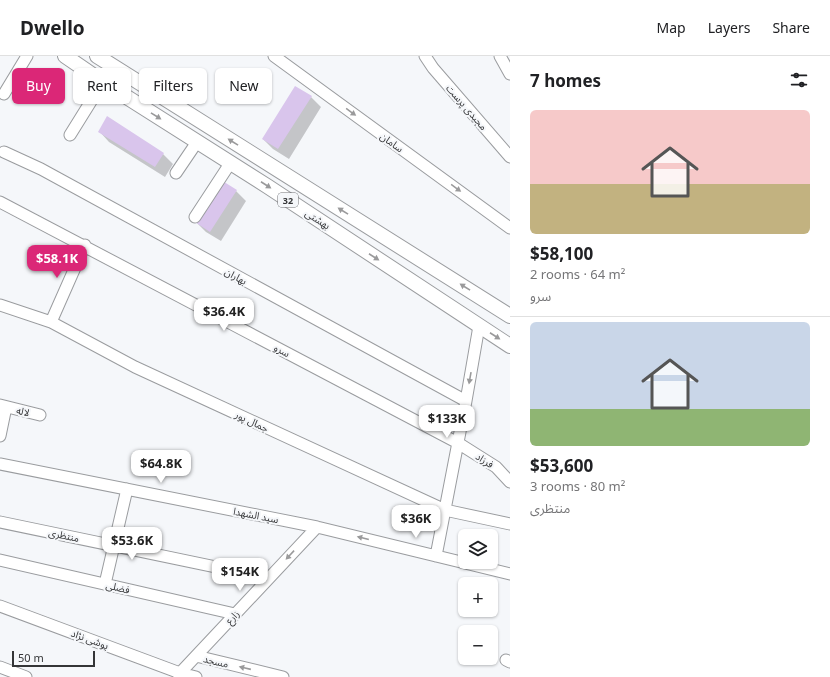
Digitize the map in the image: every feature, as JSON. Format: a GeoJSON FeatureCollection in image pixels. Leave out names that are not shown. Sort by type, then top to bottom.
{"type":"FeatureCollection","features":[{"type":"Feature","properties":{"kind":"main road","name":"بهشتى"},"geometry":{"type":"LineString","coordinates":[[65,56],[83,68]]}},
{"type":"Feature","properties":{"kind":"main road","name":"بهشتى"},"geometry":{"type":"LineString","coordinates":[[97,56],[508,314]]}},
{"type":"Feature","properties":{"kind":"main road","name":"بهشتى"},"geometry":{"type":"LineString","coordinates":[[131,100],[231,162],[510,346]]}},
{"type":"Feature","properties":{"kind":"street"},"geometry":{"type":"LineString","coordinates":[[4,94],[27,56]]}},
{"type":"Feature","properties":{"kind":"street","name":"سامان"},"geometry":{"type":"LineString","coordinates":[[274,56],[510,228]]}},
{"type":"Feature","properties":{"kind":"street","name":"مجیدی پرست"},"geometry":{"type":"LineString","coordinates":[[425,56],[433,68],[510,157]]}},
{"type":"Feature","properties":{"kind":"street"},"geometry":{"type":"LineString","coordinates":[[500,56],[510,74]]}},
{"type":"Feature","properties":{"kind":"street"},"geometry":{"type":"LineString","coordinates":[[70,134],[89,104]]}},
{"type":"Feature","properties":{"kind":"street"},"geometry":{"type":"LineString","coordinates":[[176,173],[197,142]]}},
{"type":"Feature","properties":{"kind":"street","name":"بهاران"},"geometry":{"type":"LineString","coordinates":[[4,152],[42,169],[466,401]]}},
{"type":"Feature","properties":{"kind":"street"},"geometry":{"type":"LineString","coordinates":[[195,217],[231,162]]}},
{"type":"Feature","properties":{"kind":"street","name":"سرو"},"geometry":{"type":"LineString","coordinates":[[0,202],[85,245],[458,443]]}},
{"type":"Feature","properties":{"kind":"street"},"geometry":{"type":"LineString","coordinates":[[51,322],[85,245]]}},
{"type":"Feature","properties":{"kind":"street","name":"جمال پور"},"geometry":{"type":"LineString","coordinates":[[0,305],[51,322],[135,367],[445,510],[510,524]]}},
{"type":"Feature","properties":{"kind":"street"},"geometry":{"type":"LineString","coordinates":[[436,556],[479,326]]}},
{"type":"Feature","properties":{"kind":"street","name":"لاله"},"geometry":{"type":"LineString","coordinates":[[0,436],[3,406],[40,415]]}},
{"type":"Feature","properties":{"kind":"street","name":"فرزاد"},"geometry":{"type":"LineString","coordinates":[[458,443],[496,467],[510,482]]}},
{"type":"Feature","properties":{"kind":"street","name":"سید الشهدا"},"geometry":{"type":"LineString","coordinates":[[0,464],[317,527],[510,574]]}},
{"type":"Feature","properties":{"kind":"street"},"geometry":{"type":"LineString","coordinates":[[105,584],[127,489]]}},
{"type":"Feature","properties":{"kind":"street","name":"منتظری"},"geometry":{"type":"LineString","coordinates":[[0,522],[268,578]]}},
{"type":"Feature","properties":{"kind":"street","name":"زارع"},"geometry":{"type":"LineString","coordinates":[[180,675],[268,578],[317,527]]}},
{"type":"Feature","properties":{"kind":"street","name":"فضلی"},"geometry":{"type":"LineString","coordinates":[[0,560],[235,614]]}},
{"type":"Feature","properties":{"kind":"street","name":"یوشی نژاد"},"geometry":{"type":"LineString","coordinates":[[0,606],[180,675],[196,677]]}},
{"type":"Feature","properties":{"kind":"street","name":"مسجد"},"geometry":{"type":"LineString","coordinates":[[196,656],[283,677]]}},
{"type":"Feature","properties":{"kind":"street"},"geometry":{"type":"LineString","coordinates":[[0,667],[26,677]]}},
{"type":"Feature","properties":{"kind":"building"},"geometry":{"type":"Polygon","coordinates":[[[295,86],[312,96],[278,149],[262,139],[295,86]]]}},
{"type":"Feature","properties":{"kind":"building"},"geometry":{"type":"Polygon","coordinates":[[[107,116],[164,153],[155,167],[98,132],[107,116]]]}},
{"type":"Feature","properties":{"kind":"building"},"geometry":{"type":"Polygon","coordinates":[[[221,180],[237,190],[210,232],[195,222],[221,180]]]}}]}
